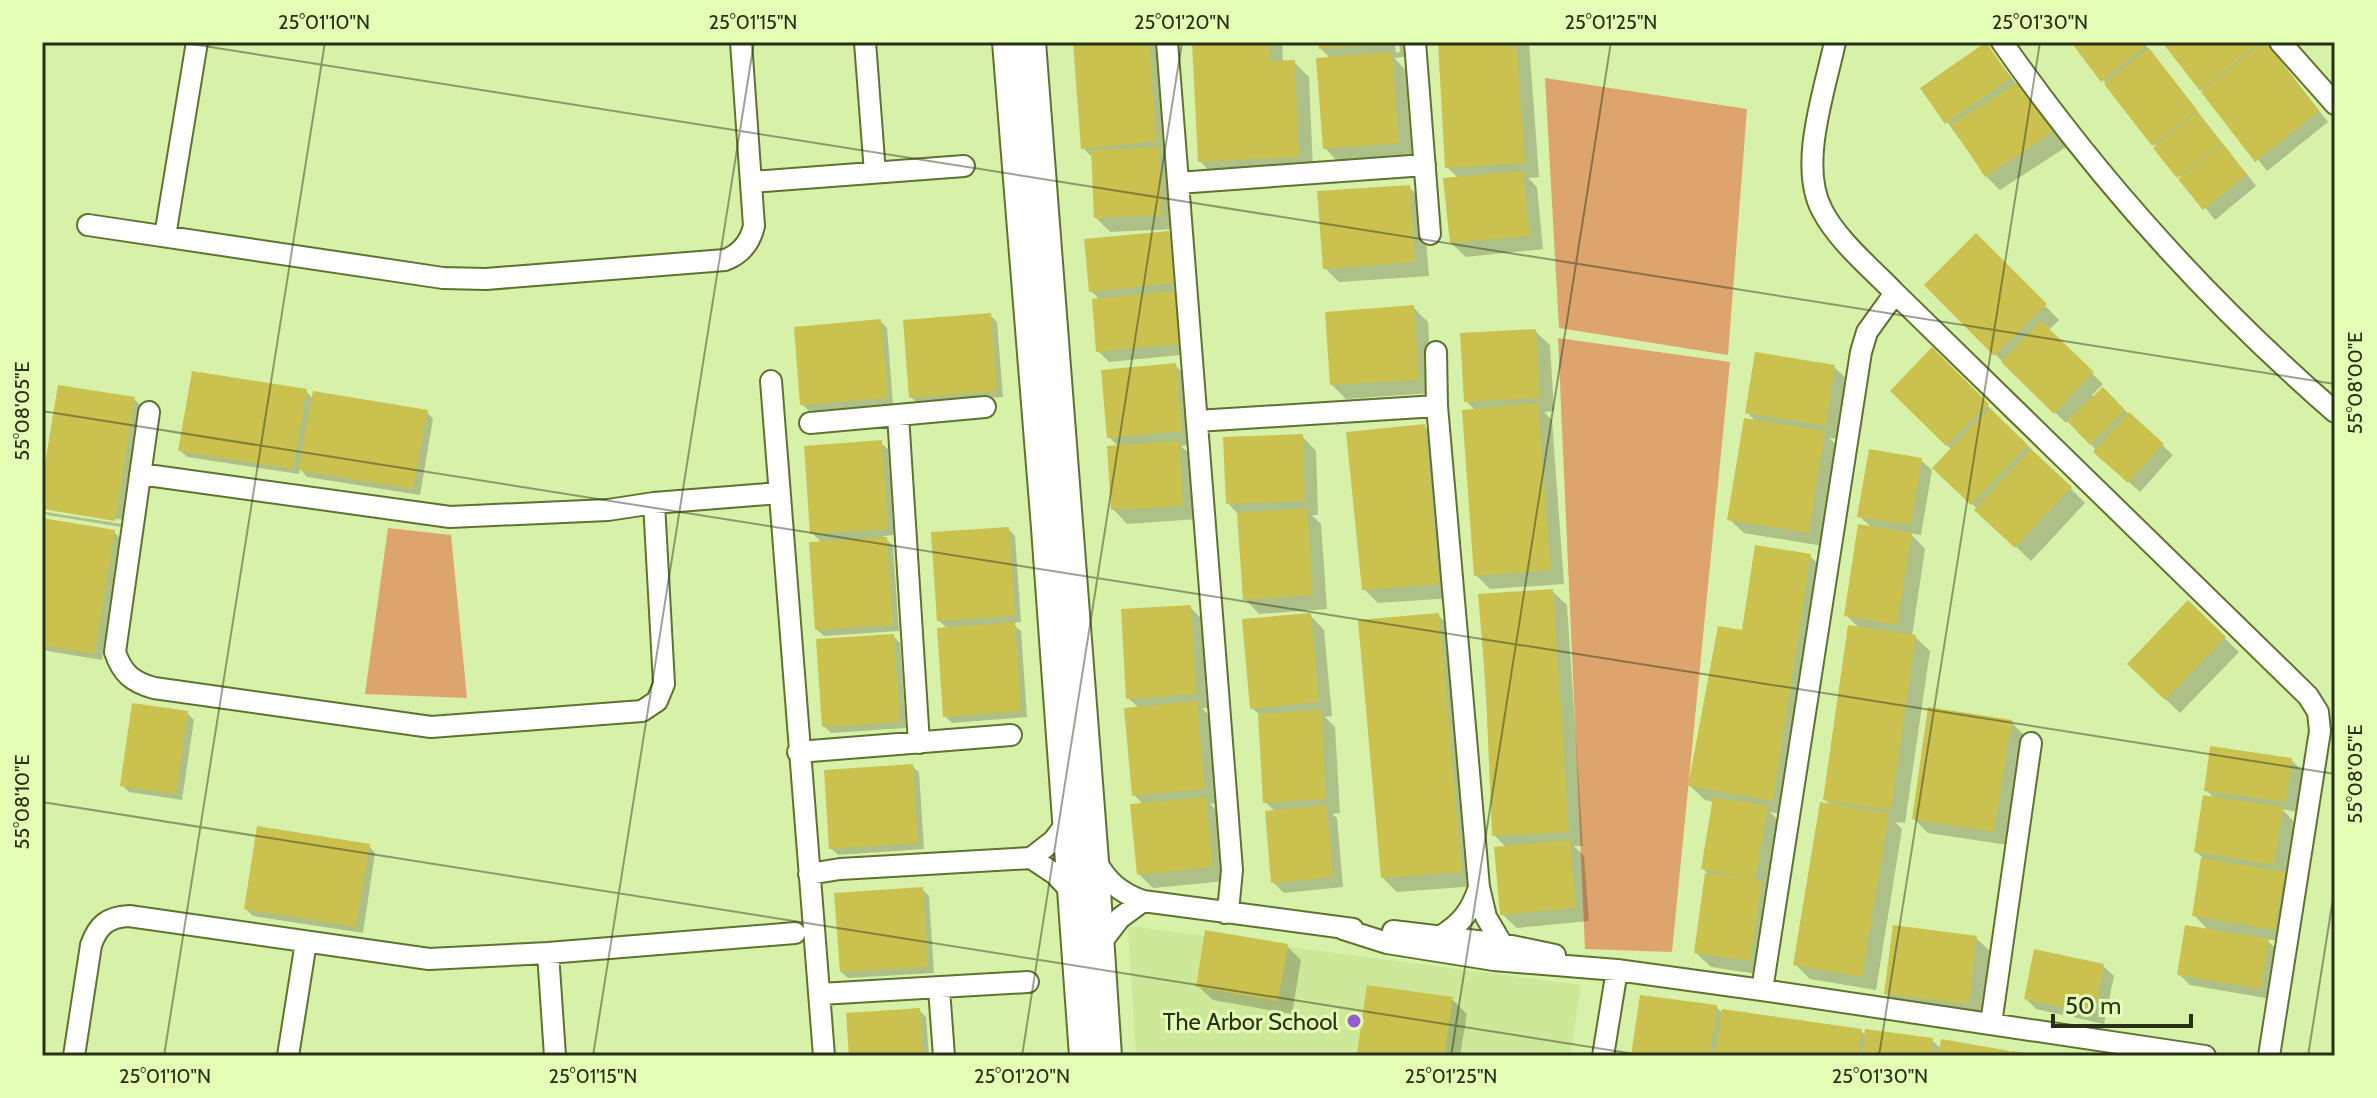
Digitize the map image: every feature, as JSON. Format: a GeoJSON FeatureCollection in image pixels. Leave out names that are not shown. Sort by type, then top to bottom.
{"type":"FeatureCollection","features":[{"type":"Feature","properties":{"kind":"street"},"geometry":{"type":"LineString","coordinates":[[165,236],[197,42]]}},
{"type":"Feature","properties":{"kind":"street"},"geometry":{"type":"LineString","coordinates":[[88,225],[422,276],[464,279],[716,262],[741,251],[752,235],[754,217],[741,42]]}},
{"type":"Feature","properties":{"kind":"street"},"geometry":{"type":"LineString","coordinates":[[865,42],[875,173]]}},
{"type":"Feature","properties":{"kind":"street"},"geometry":{"type":"LineString","coordinates":[[1006,42],[1083,1056]]}},
{"type":"Feature","properties":{"kind":"street"},"geometry":{"type":"LineString","coordinates":[[1032,42],[1108,1056]]}},
{"type":"Feature","properties":{"kind":"street"},"geometry":{"type":"LineString","coordinates":[[1167,42],[1232,870],[1225,913]]}},
{"type":"Feature","properties":{"kind":"street"},"geometry":{"type":"LineString","coordinates":[[1415,42],[1430,234]]}},
{"type":"Feature","properties":{"kind":"street"},"geometry":{"type":"LineString","coordinates":[[1835,42],[1811,159],[1813,186],[1830,223],[1895,293],[2308,696],[2318,712],[2320,731],[2269,1056]]}},
{"type":"Feature","properties":{"kind":"street"},"geometry":{"type":"LineString","coordinates":[[2002,42],[2080,146],[2143,221],[2268,352],[2335,412]]}},
{"type":"Feature","properties":{"kind":"street"},"geometry":{"type":"LineString","coordinates":[[2280,42],[2335,104]]}},
{"type":"Feature","properties":{"kind":"street"},"geometry":{"type":"LineString","coordinates":[[1178,183],[1425,165]]}},
{"type":"Feature","properties":{"kind":"street"},"geometry":{"type":"LineString","coordinates":[[751,182],[964,166]]}},
{"type":"Feature","properties":{"kind":"street"},"geometry":{"type":"LineString","coordinates":[[1762,990],[1861,352],[1867,332],[1895,293]]}},
{"type":"Feature","properties":{"kind":"street"},"geometry":{"type":"LineString","coordinates":[[1436,352],[1437,406],[1479,887],[1486,917],[1502,944]]}},
{"type":"Feature","properties":{"kind":"street"},"geometry":{"type":"LineString","coordinates":[[771,381],[824,1056]]}},
{"type":"Feature","properties":{"kind":"street"},"geometry":{"type":"LineString","coordinates":[[1197,421],[1437,406]]}},
{"type":"Feature","properties":{"kind":"street"},"geometry":{"type":"LineString","coordinates":[[810,423],[985,407]]}},
{"type":"Feature","properties":{"kind":"street"},"geometry":{"type":"LineString","coordinates":[[149,412],[115,652],[119,665],[128,677],[154,688],[431,727],[642,711],[657,701],[664,684],[654,503]]}},
{"type":"Feature","properties":{"kind":"street"},"geometry":{"type":"LineString","coordinates":[[898,415],[919,743]]}},
{"type":"Feature","properties":{"kind":"street"},"geometry":{"type":"LineString","coordinates":[[140,474],[436,516],[608,510],[654,503],[779,493]]}},
{"type":"Feature","properties":{"kind":"street"},"geometry":{"type":"LineString","coordinates":[[798,752],[1011,735]]}},
{"type":"Feature","properties":{"kind":"street"},"geometry":{"type":"LineString","coordinates":[[1991,1024],[2031,743]]}},
{"type":"Feature","properties":{"kind":"street"},"geometry":{"type":"LineString","coordinates":[[809,874],[840,869],[1031,858],[1053,841],[1066,824]]}},
{"type":"Feature","properties":{"kind":"street"},"geometry":{"type":"LineString","coordinates":[[1031,858],[1055,874],[1071,891]]}},
{"type":"Feature","properties":{"kind":"street"},"geometry":{"type":"LineString","coordinates":[[1095,861],[1119,890],[1143,901],[1343,929],[1502,944],[1617,970],[1991,1024],[2109,1049],[2205,1056]]}},
{"type":"Feature","properties":{"kind":"street"},"geometry":{"type":"LineString","coordinates":[[1441,936],[1455,928],[1466,916],[1479,887]]}},
{"type":"Feature","properties":{"kind":"street"},"geometry":{"type":"LineString","coordinates":[[1100,944],[1120,918],[1143,901]]}},
{"type":"Feature","properties":{"kind":"street"},"geometry":{"type":"LineString","coordinates":[[74,1056],[91,945],[95,932],[116,917],[129,916],[429,959],[548,953],[795,933]]}},
{"type":"Feature","properties":{"kind":"street"},"geometry":{"type":"LineString","coordinates":[[1343,929],[1375,940],[1494,960],[1617,970]]}},
{"type":"Feature","properties":{"kind":"street"},"geometry":{"type":"LineString","coordinates":[[288,1056],[306,942]]}},
{"type":"Feature","properties":{"kind":"street"},"geometry":{"type":"LineString","coordinates":[[548,953],[555,1056]]}},
{"type":"Feature","properties":{"kind":"street"},"geometry":{"type":"LineString","coordinates":[[1603,1056],[1617,970]]}},
{"type":"Feature","properties":{"kind":"street"},"geometry":{"type":"LineString","coordinates":[[820,994],[1028,982]]}},
{"type":"Feature","properties":{"kind":"street"},"geometry":{"type":"LineString","coordinates":[[939,989],[944,1056]]}},
{"type":"Feature","properties":{"kind":"shaded area"},"geometry":{"type":"Polygon","coordinates":[[[1545,78],[1747,109],[1728,355],[1559,328],[1545,78]]]}},
{"type":"Feature","properties":{"kind":"shaded area"},"geometry":{"type":"Polygon","coordinates":[[[1558,338],[1730,362],[1672,952],[1585,949],[1558,338]]]}},
{"type":"Feature","properties":{"kind":"shaded area"},"geometry":{"type":"Polygon","coordinates":[[[388,528],[451,535],[467,698],[365,694],[388,528]]]}},
{"type":"Feature","properties":{"kind":"shaded area","name":"The Arbor School"},"geometry":{"type":"Polygon","coordinates":[[[1128,926],[1581,985],[1570,1056],[1136,1056],[1128,926]]]}},
{"type":"Feature","properties":{"kind":"building"},"geometry":{"type":"Polygon","coordinates":[[[1073,42],[1149,42],[1157,141],[1081,149],[1073,42]]]}},
{"type":"Feature","properties":{"kind":"building"},"geometry":{"type":"Polygon","coordinates":[[[1192,42],[1269,42],[1270,61],[1295,60],[1299,157],[1198,162],[1192,42]]]}},
{"type":"Feature","properties":{"kind":"building"},"geometry":{"type":"Polygon","coordinates":[[[1318,42],[1377,42],[1378,44],[1319,49],[1318,42]]]}},
{"type":"Feature","properties":{"kind":"building"},"geometry":{"type":"Polygon","coordinates":[[[1438,42],[1516,42],[1525,163],[1445,168],[1438,42]]]}},
{"type":"Feature","properties":{"kind":"building"},"geometry":{"type":"Polygon","coordinates":[[[1986,42],[2011,78],[1945,124],[1920,88],[1986,42]]]}},
{"type":"Feature","properties":{"kind":"building"},"geometry":{"type":"Polygon","coordinates":[[[2071,42],[2143,42],[2146,46],[2101,82],[2071,42]]]}},
{"type":"Feature","properties":{"kind":"building"},"geometry":{"type":"Polygon","coordinates":[[[2162,42],[2260,42],[2200,91],[2162,42]]]}},
{"type":"Feature","properties":{"kind":"building"},"geometry":{"type":"Polygon","coordinates":[[[2263,42],[2319,111],[2255,162],[2201,92],[2263,42]]]}},
{"type":"Feature","properties":{"kind":"building"},"geometry":{"type":"Polygon","coordinates":[[[2149,48],[2197,110],[2152,146],[2104,84],[2149,48]]]}},
{"type":"Feature","properties":{"kind":"building"},"geometry":{"type":"Polygon","coordinates":[[[1392,52],[1399,143],[1323,149],[1316,58],[1392,52]]]}},
{"type":"Feature","properties":{"kind":"building"},"geometry":{"type":"Polygon","coordinates":[[[2020,81],[2053,132],[1985,177],[1951,125],[2020,81]]]}},
{"type":"Feature","properties":{"kind":"building"},"geometry":{"type":"Polygon","coordinates":[[[2197,112],[2222,143],[2177,178],[2153,148],[2197,112]]]}},
{"type":"Feature","properties":{"kind":"building"},"geometry":{"type":"Polygon","coordinates":[[[2223,144],[2247,175],[2203,210],[2178,179],[2223,144]]]}},
{"type":"Feature","properties":{"kind":"building"},"geometry":{"type":"Polygon","coordinates":[[[1159,147],[1162,215],[1094,218],[1091,150],[1159,147]]]}},
{"type":"Feature","properties":{"kind":"building"},"geometry":{"type":"Polygon","coordinates":[[[1523,171],[1530,236],[1450,243],[1443,178],[1523,171]]]}},
{"type":"Feature","properties":{"kind":"building"},"geometry":{"type":"Polygon","coordinates":[[[1410,185],[1415,262],[1323,269],[1317,191],[1410,185]]]}},
{"type":"Feature","properties":{"kind":"building"},"geometry":{"type":"Polygon","coordinates":[[[1169,231],[1174,283],[1089,292],[1084,239],[1169,231]]]}},
{"type":"Feature","properties":{"kind":"building"},"geometry":{"type":"Polygon","coordinates":[[[1976,233],[2047,304],[1994,356],[1924,285],[1976,233]]]}},
{"type":"Feature","properties":{"kind":"building"},"geometry":{"type":"Polygon","coordinates":[[[1175,291],[1180,344],[1096,352],[1092,299],[1175,291]]]}},
{"type":"Feature","properties":{"kind":"building"},"geometry":{"type":"Polygon","coordinates":[[[1414,305],[1419,380],[1330,385],[1325,312],[1414,305]]]}},
{"type":"Feature","properties":{"kind":"building"},"geometry":{"type":"Polygon","coordinates":[[[991,313],[997,391],[909,398],[903,320],[991,313]]]}},
{"type":"Feature","properties":{"kind":"building"},"geometry":{"type":"Polygon","coordinates":[[[881,319],[888,398],[800,405],[794,327],[881,319]]]}},
{"type":"Feature","properties":{"kind":"building"},"geometry":{"type":"Polygon","coordinates":[[[2041,321],[2094,372],[2054,414],[2001,362],[2041,321]]]}},
{"type":"Feature","properties":{"kind":"building"},"geometry":{"type":"Polygon","coordinates":[[[1536,329],[1540,398],[1464,402],[1460,333],[1536,329]]]}},
{"type":"Feature","properties":{"kind":"building"},"geometry":{"type":"Polygon","coordinates":[[[1932,347],[1989,404],[1946,446],[1890,391],[1932,347]]]}},
{"type":"Feature","properties":{"kind":"building"},"geometry":{"type":"Polygon","coordinates":[[[1755,352],[1835,365],[1826,426],[1745,413],[1755,352]]]}},
{"type":"Feature","properties":{"kind":"building"},"geometry":{"type":"Polygon","coordinates":[[[1176,363],[1182,431],[1107,438],[1101,370],[1176,363]]]}},
{"type":"Feature","properties":{"kind":"building"},"geometry":{"type":"Polygon","coordinates":[[[192,371],[307,389],[293,469],[178,451],[192,371]]]}},
{"type":"Feature","properties":{"kind":"building"},"geometry":{"type":"Polygon","coordinates":[[[58,385],[135,397],[115,521],[42,509],[42,482],[58,385]]]}},
{"type":"Feature","properties":{"kind":"building"},"geometry":{"type":"Polygon","coordinates":[[[2103,387],[2125,410],[2090,445],[2067,421],[2103,387]]]}},
{"type":"Feature","properties":{"kind":"building"},"geometry":{"type":"Polygon","coordinates":[[[313,391],[428,410],[413,489],[298,470],[313,391]]]}},
{"type":"Feature","properties":{"kind":"building"},"geometry":{"type":"Polygon","coordinates":[[[1538,403],[1551,570],[1474,576],[1462,410],[1538,403]]]}},
{"type":"Feature","properties":{"kind":"building"},"geometry":{"type":"Polygon","coordinates":[[[1989,408],[2028,445],[1971,505],[1932,468],[1989,408]]]}},
{"type":"Feature","properties":{"kind":"building"},"geometry":{"type":"Polygon","coordinates":[[[2129,412],[2164,444],[2128,483],[2093,452],[2129,412]]]}},
{"type":"Feature","properties":{"kind":"building"},"geometry":{"type":"Polygon","coordinates":[[[1744,418],[1825,431],[1809,533],[1727,520],[1744,418]]]}},
{"type":"Feature","properties":{"kind":"building"},"geometry":{"type":"Polygon","coordinates":[[[1425,424],[1439,584],[1362,590],[1346,432],[1425,424]]]}},
{"type":"Feature","properties":{"kind":"building"},"geometry":{"type":"Polygon","coordinates":[[[1303,434],[1305,501],[1226,504],[1223,437],[1303,434]]]}},
{"type":"Feature","properties":{"kind":"building"},"geometry":{"type":"Polygon","coordinates":[[[882,440],[888,529],[810,534],[804,446],[882,440]]]}},
{"type":"Feature","properties":{"kind":"building"},"geometry":{"type":"Polygon","coordinates":[[[1179,441],[1183,506],[1111,510],[1107,446],[1179,441]]]}},
{"type":"Feature","properties":{"kind":"building"},"geometry":{"type":"Polygon","coordinates":[[[1869,449],[1922,458],[1911,525],[1857,517],[1869,449]]]}},
{"type":"Feature","properties":{"kind":"building"},"geometry":{"type":"Polygon","coordinates":[[[2031,449],[2072,487],[2015,548],[1974,510],[2031,449]]]}},
{"type":"Feature","properties":{"kind":"building"},"geometry":{"type":"Polygon","coordinates":[[[1307,508],[1313,595],[1243,600],[1237,513],[1307,508]]]}},
{"type":"Feature","properties":{"kind":"building"},"geometry":{"type":"Polygon","coordinates":[[[42,518],[115,530],[95,654],[42,645],[42,518]]]}},
{"type":"Feature","properties":{"kind":"building"},"geometry":{"type":"Polygon","coordinates":[[[1858,524],[1912,533],[1897,625],[1844,616],[1858,524]]]}},
{"type":"Feature","properties":{"kind":"building"},"geometry":{"type":"Polygon","coordinates":[[[1009,527],[1015,616],[937,621],[931,532],[1009,527]]]}},
{"type":"Feature","properties":{"kind":"building"},"geometry":{"type":"Polygon","coordinates":[[[887,537],[893,625],[815,630],[809,542],[887,537]]]}},
{"type":"Feature","properties":{"kind":"building"},"geometry":{"type":"Polygon","coordinates":[[[1755,545],[1811,554],[1773,801],[1688,786],[1718,626],[1742,630],[1755,545]]]}},
{"type":"Feature","properties":{"kind":"building"},"geometry":{"type":"Polygon","coordinates":[[[1553,589],[1569,832],[1492,836],[1486,688],[1478,594],[1553,589]]]}},
{"type":"Feature","properties":{"kind":"building"},"geometry":{"type":"Polygon","coordinates":[[[2188,600],[2226,637],[2165,700],[2127,664],[2188,600]]]}},
{"type":"Feature","properties":{"kind":"building"},"geometry":{"type":"Polygon","coordinates":[[[1191,605],[1196,694],[1126,699],[1121,609],[1191,605]]]}},
{"type":"Feature","properties":{"kind":"building"},"geometry":{"type":"Polygon","coordinates":[[[1311,613],[1319,702],[1250,709],[1242,619],[1311,613]]]}},
{"type":"Feature","properties":{"kind":"building"},"geometry":{"type":"Polygon","coordinates":[[[1439,613],[1462,872],[1381,878],[1358,620],[1439,613]]]}},
{"type":"Feature","properties":{"kind":"building"},"geometry":{"type":"Polygon","coordinates":[[[1015,622],[1021,711],[943,717],[937,628],[1015,622]]]}},
{"type":"Feature","properties":{"kind":"building"},"geometry":{"type":"Polygon","coordinates":[[[1848,625],[1916,635],[1891,810],[1823,800],[1848,625]]]}},
{"type":"Feature","properties":{"kind":"building"},"geometry":{"type":"Polygon","coordinates":[[[894,634],[900,722],[822,727],[816,639],[894,634]]]}},
{"type":"Feature","properties":{"kind":"building"},"geometry":{"type":"Polygon","coordinates":[[[1197,701],[1205,789],[1132,796],[1124,708],[1197,701]]]}},
{"type":"Feature","properties":{"kind":"building"},"geometry":{"type":"Polygon","coordinates":[[[132,703],[188,711],[176,794],[120,786],[132,703]]]}},
{"type":"Feature","properties":{"kind":"building"},"geometry":{"type":"Polygon","coordinates":[[[1928,707],[2012,720],[1994,832],[1912,819],[1928,707]]]}},
{"type":"Feature","properties":{"kind":"building"},"geometry":{"type":"Polygon","coordinates":[[[1321,710],[1326,799],[1263,803],[1258,714],[1321,710]]]}},
{"type":"Feature","properties":{"kind":"building"},"geometry":{"type":"Polygon","coordinates":[[[2210,746],[2292,758],[2286,802],[2204,791],[2210,746]]]}},
{"type":"Feature","properties":{"kind":"building"},"geometry":{"type":"Polygon","coordinates":[[[913,764],[918,843],[829,849],[824,770],[913,764]]]}},
{"type":"Feature","properties":{"kind":"building"},"geometry":{"type":"Polygon","coordinates":[[[2203,795],[2283,807],[2274,865],[2194,852],[2203,795]]]}},
{"type":"Feature","properties":{"kind":"building"},"geometry":{"type":"Polygon","coordinates":[[[1206,797],[1213,867],[1137,875],[1130,804],[1206,797]]]}},
{"type":"Feature","properties":{"kind":"building"},"geometry":{"type":"Polygon","coordinates":[[[1713,797],[1768,806],[1755,879],[1762,881],[1750,961],[1694,953],[1705,873],[1744,877],[1701,869],[1713,797]]]}},
{"type":"Feature","properties":{"kind":"building"},"geometry":{"type":"Polygon","coordinates":[[[1820,802],[1889,813],[1862,977],[1793,965],[1820,802]]]}},
{"type":"Feature","properties":{"kind":"building"},"geometry":{"type":"Polygon","coordinates":[[[1327,805],[1333,877],[1271,883],[1265,811],[1327,805]]]}},
{"type":"Feature","properties":{"kind":"building"},"geometry":{"type":"Polygon","coordinates":[[[257,826],[370,844],[356,927],[244,909],[257,826]]]}},
{"type":"Feature","properties":{"kind":"building"},"geometry":{"type":"Polygon","coordinates":[[[1570,840],[1576,908],[1500,915],[1494,847],[1570,840]]]}},
{"type":"Feature","properties":{"kind":"building"},"geometry":{"type":"Polygon","coordinates":[[[2201,858],[2285,872],[2275,930],[2192,916],[2201,858]]]}},
{"type":"Feature","properties":{"kind":"building"},"geometry":{"type":"Polygon","coordinates":[[[923,887],[928,967],[840,972],[834,893],[923,887]]]}},
{"type":"Feature","properties":{"kind":"building"},"geometry":{"type":"Polygon","coordinates":[[[1893,925],[1977,936],[1969,1004],[1884,994],[1893,925]]]}},
{"type":"Feature","properties":{"kind":"building"},"geometry":{"type":"Polygon","coordinates":[[[2185,925],[2269,939],[2261,989],[2177,975],[2185,925]]]}},
{"type":"Feature","properties":{"kind":"building"},"geometry":{"type":"Polygon","coordinates":[[[1205,930],[1288,944],[1278,1001],[1196,987],[1205,930]]]}},
{"type":"Feature","properties":{"kind":"building"},"geometry":{"type":"Polygon","coordinates":[[[2034,949],[2104,964],[2094,1014],[2024,999],[2034,949]]]}},
{"type":"Feature","properties":{"kind":"building"},"geometry":{"type":"Polygon","coordinates":[[[1367,985],[1453,997],[1444,1056],[1357,1053],[1367,985]]]}},
{"type":"Feature","properties":{"kind":"building"},"geometry":{"type":"Polygon","coordinates":[[[1640,995],[1717,1005],[1710,1056],[1631,1056],[1640,995]]]}},
{"type":"Feature","properties":{"kind":"building"},"geometry":{"type":"Polygon","coordinates":[[[920,1008],[923,1056],[849,1056],[846,1013],[920,1008]]]}},
{"type":"Feature","properties":{"kind":"building"},"geometry":{"type":"Polygon","coordinates":[[[1722,1009],[1862,1029],[1858,1056],[1715,1056],[1722,1009]]]}},
{"type":"Feature","properties":{"kind":"building"},"geometry":{"type":"Polygon","coordinates":[[[1865,1029],[1933,1038],[1931,1056],[1862,1056],[1865,1029]]]}},
{"type":"Feature","properties":{"kind":"building"},"geometry":{"type":"Polygon","coordinates":[[[1941,1039],[2010,1051],[2009,1056],[1938,1056],[1941,1039]]]}},
{"type":"Feature","properties":{"kind":"building"},"geometry":{"type":"Polygon","coordinates":[[[2011,1051],[2033,1054],[2033,1056],[2011,1056],[2011,1051]]]}},
{"type":"Feature","properties":{"kind":"place","name":"The Arbor School"},"geometry":{"type":"Point","coordinates":[1354,1021]}}]}
